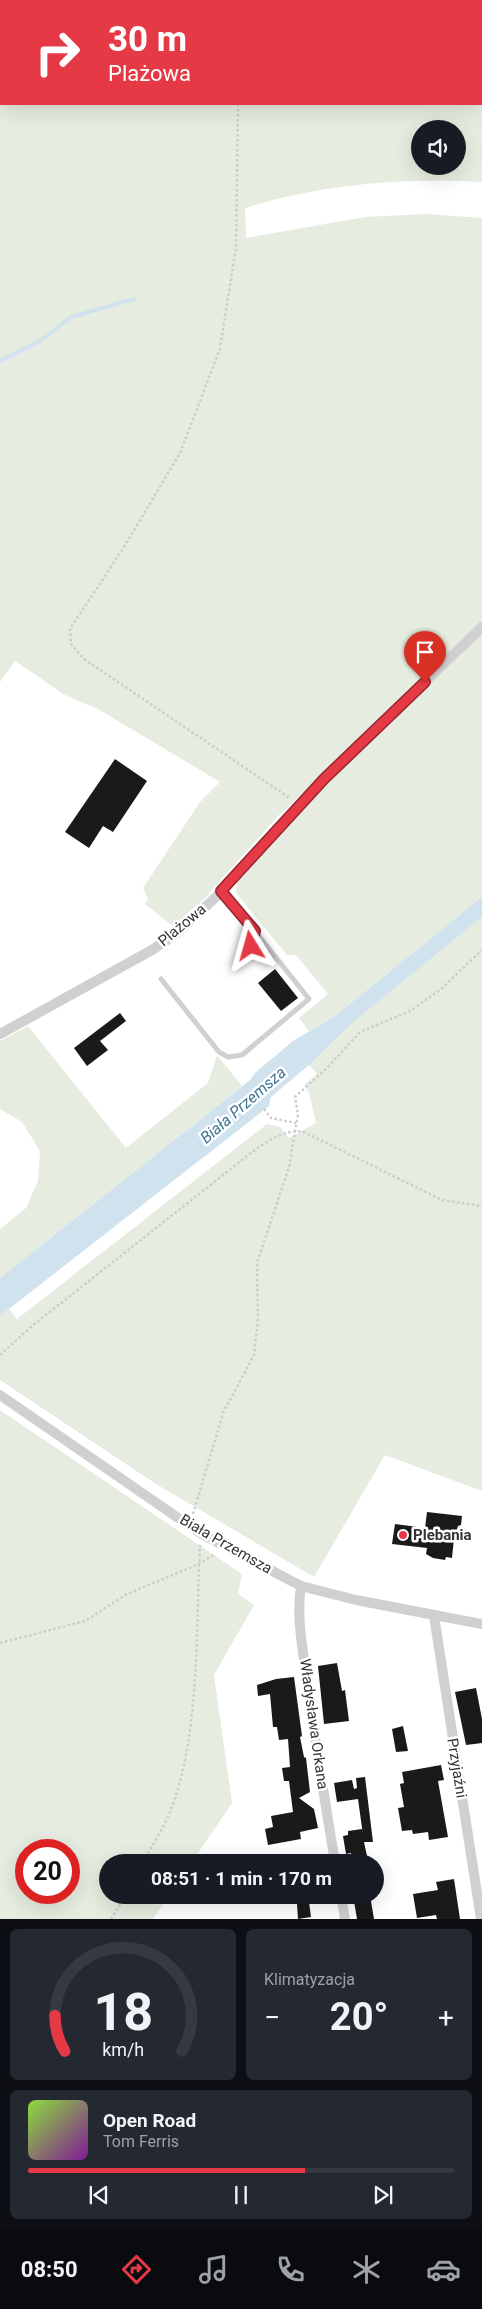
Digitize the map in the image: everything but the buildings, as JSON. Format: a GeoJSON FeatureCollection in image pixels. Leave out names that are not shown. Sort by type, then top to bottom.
{"type":"FeatureCollection","features":[{"type":"Feature","properties":{"kind":"street","name":"Plażowa"},"geometry":{"type":"LineString","coordinates":[[0,1034],[152,950],[177,933],[221,891],[324,779],[482,627]]}},
{"type":"Feature","properties":{"kind":"street","name":"Biała Przemsza"},"geometry":{"type":"LineString","coordinates":[[0,1395],[200,1533],[302,1586],[434,1616],[482,1624]]}},
{"type":"Feature","properties":{"kind":"street","name":"Władysława Orkana"},"geometry":{"type":"LineString","coordinates":[[302,1586],[298,1604],[300,1625],[315,1741],[334,1854]]}},
{"type":"Feature","properties":{"kind":"street","name":"Przyjaźni"},"geometry":{"type":"LineString","coordinates":[[434,1616],[480,1919]]}},
{"type":"Feature","properties":{"kind":"street"},"geometry":{"type":"LineString","coordinates":[[342,1904],[345,1919]]}},
{"type":"Feature","properties":{"kind":"lane"},"geometry":{"type":"LineString","coordinates":[[162,980],[219,1052],[228,1057],[242,1055],[309,999],[221,891]]}},
{"type":"Feature","properties":{"kind":"lane"},"geometry":{"type":"LineString","coordinates":[[238,963],[251,946],[255,931]]}},
{"type":"Feature","properties":{"kind":"path"},"geometry":{"type":"LineString","coordinates":[[238,105],[236,247],[220,349],[180,453],[124,547],[78,614],[69,635],[71,644],[84,659],[301,805]]}},
{"type":"Feature","properties":{"kind":"path"},"geometry":{"type":"LineString","coordinates":[[190,1526],[223,1413],[254,1355],[258,1319],[257,1263],[290,1167],[294,1129],[298,1114],[295,1097],[329,1066],[360,1032],[410,1011],[440,990],[482,950]]}},
{"type":"Feature","properties":{"kind":"path"},"geometry":{"type":"LineString","coordinates":[[264,1110],[271,1118],[296,1123]]}},
{"type":"Feature","properties":{"kind":"path"},"geometry":{"type":"LineString","coordinates":[[0,1355],[32,1326],[256,1149],[294,1129],[304,1132],[442,1200],[482,1206]]}},
{"type":"Feature","properties":{"kind":"path"},"geometry":{"type":"LineString","coordinates":[[147,1854],[170,1812],[185,1759],[192,1705],[200,1533]]}},
{"type":"Feature","properties":{"kind":"path"},"geometry":{"type":"LineString","coordinates":[[0,1643],[85,1620],[127,1594],[199,1564],[227,1547]]}},
{"type":"Feature","properties":{"kind":"path"},"geometry":{"type":"LineString","coordinates":[[111,1919],[120,1904]]}},
{"type":"Feature","properties":{"kind":"shaded area"},"geometry":{"type":"Polygon","coordinates":[[[0,105],[482,105],[482,182],[392,182],[333,188],[303,193],[245,208],[246,238],[365,217],[426,214],[482,218],[482,897],[335,1016],[309,1031],[299,1018],[328,994],[296,955],[287,955],[236,893],[237,883],[311,802],[301,795],[278,816],[203,900],[173,926],[145,904],[148,899],[143,888],[200,802],[220,782],[98,709],[65,695],[15,661],[0,682],[0,105]]]}},
{"type":"Feature","properties":{"kind":"shaded area"},"geometry":{"type":"Polygon","coordinates":[[[482,917],[482,1491],[385,1455],[314,1577],[156,1484],[0,1380],[0,1316],[9,1309],[17,1319],[267,1124],[280,1127],[289,1138],[316,1123],[309,1092],[304,1085],[317,1074],[309,1065],[352,1022],[482,917]]]}},
{"type":"Feature","properties":{"kind":"shaded area"},"geometry":{"type":"Polygon","coordinates":[[[28,1026],[126,1148],[208,1083],[217,1055],[242,1086],[0,1278],[0,1229],[26,1208],[38,1181],[40,1151],[22,1122],[0,1109],[0,1041],[28,1026]]]}},
{"type":"Feature","properties":{"kind":"shaded area"},"geometry":{"type":"Polygon","coordinates":[[[0,1410],[242,1574],[238,1594],[254,1605],[214,1675],[232,1803],[197,1854],[99,1854],[99,1904],[164,1904],[153,1919],[0,1919],[0,1410]]]}},
{"type":"Feature","properties":{"kind":"water"},"geometry":{"type":"Polygon","coordinates":[[[482,897],[482,917],[353,1022],[309,1065],[271,1097],[269,1106],[0,1316],[0,1278],[250,1080],[256,1072],[293,1041],[335,1016],[482,897]]]}},
{"type":"Feature","properties":{"kind":"waterway"},"geometry":{"type":"LineString","coordinates":[[0,361],[40,341],[71,317],[134,299]]}},
{"type":"Feature","properties":{"kind":"place","name":"Plebania"},"geometry":{"type":"Point","coordinates":[403,1535]}},
{"type":"Feature","properties":{"kind":"route"},"geometry":{"type":"LineString","coordinates":[[251,946],[255,931],[221,891],[324,779],[425,682]]}}]}
